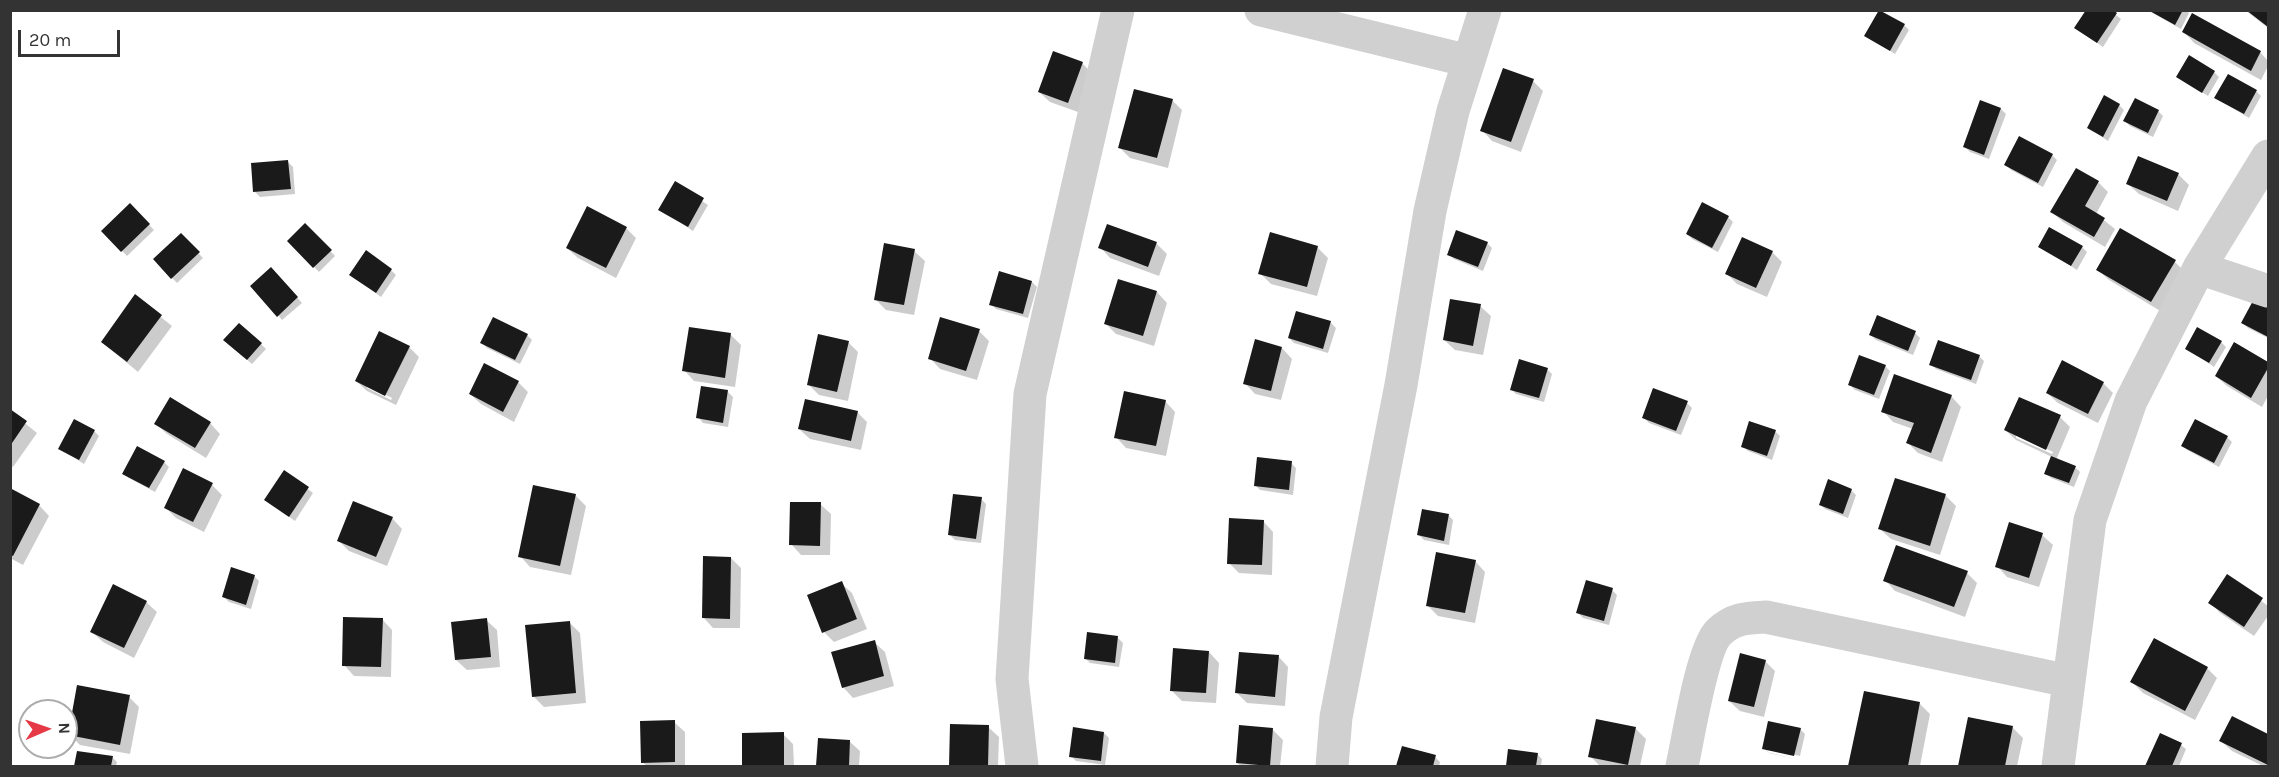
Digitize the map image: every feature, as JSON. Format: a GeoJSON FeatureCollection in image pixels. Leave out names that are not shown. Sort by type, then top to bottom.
{"type":"FeatureCollection","features":[{"type":"Feature","properties":{"kind":"street"},"geometry":{"type":"LineString","coordinates":[[1022,766],[1012,679],[1030,394],[1118,10]]}},
{"type":"Feature","properties":{"kind":"street"},"geometry":{"type":"LineString","coordinates":[[1261,10],[1469,61]]}},
{"type":"Feature","properties":{"kind":"street"},"geometry":{"type":"LineString","coordinates":[[1332,766],[1336,717],[1401,385],[1430,211],[1453,111],[1485,10]]}},
{"type":"Feature","properties":{"kind":"street"},"geometry":{"type":"LineString","coordinates":[[2058,766],[2090,520],[2131,401],[2199,268],[2268,156]]}},
{"type":"Feature","properties":{"kind":"street"},"geometry":{"type":"LineString","coordinates":[[2199,268],[2268,291]]}},
{"type":"Feature","properties":{"kind":"street"},"geometry":{"type":"LineString","coordinates":[[1682,766],[1705,661],[1718,633],[1743,618],[1766,617],[2069,681]]}},
{"type":"Feature","properties":{"kind":"building"},"geometry":{"type":"Polygon","coordinates":[[[1879,10],[1905,24],[1890,51],[1864,36],[1879,10]]]}},
{"type":"Feature","properties":{"kind":"building"},"geometry":{"type":"Polygon","coordinates":[[[2086,10],[2113,10],[2117,13],[2097,43],[2074,28],[2086,10]]]}},
{"type":"Feature","properties":{"kind":"building"},"geometry":{"type":"Polygon","coordinates":[[[2148,10],[2183,10],[2175,25],[2148,10]]]}},
{"type":"Feature","properties":{"kind":"building"},"geometry":{"type":"Polygon","coordinates":[[[2246,10],[2268,10],[2268,27],[2246,10]]]}},
{"type":"Feature","properties":{"kind":"building"},"geometry":{"type":"Polygon","coordinates":[[[2192,13],[2261,51],[2251,71],[2182,32],[2192,13]]]}},
{"type":"Feature","properties":{"kind":"building"},"geometry":{"type":"Polygon","coordinates":[[[1053,51],[1083,62],[1068,103],[1038,92],[1053,51]]]}},
{"type":"Feature","properties":{"kind":"building"},"geometry":{"type":"Polygon","coordinates":[[[2189,55],[2215,71],[2202,93],[2176,77],[2189,55]]]}},
{"type":"Feature","properties":{"kind":"building"},"geometry":{"type":"Polygon","coordinates":[[[1503,68],[1534,79],[1511,142],[1480,131],[1503,68]]]}},
{"type":"Feature","properties":{"kind":"building"},"geometry":{"type":"Polygon","coordinates":[[[2228,74],[2257,90],[2244,114],[2214,98],[2228,74]]]}},
{"type":"Feature","properties":{"kind":"building"},"geometry":{"type":"Polygon","coordinates":[[[1134,89],[1173,99],[1157,158],[1118,148],[1134,89]]]}},
{"type":"Feature","properties":{"kind":"building"},"geometry":{"type":"Polygon","coordinates":[[[2104,95],[2120,104],[2103,137],[2087,128],[2104,95]]]}},
{"type":"Feature","properties":{"kind":"building"},"geometry":{"type":"Polygon","coordinates":[[[2135,98],[2159,110],[2148,133],[2123,121],[2135,98]]]}},
{"type":"Feature","properties":{"kind":"building"},"geometry":{"type":"Polygon","coordinates":[[[1980,100],[2001,108],[1984,155],[1963,147],[1980,100]]]}},
{"type":"Feature","properties":{"kind":"building"},"geometry":{"type":"Polygon","coordinates":[[[2019,136],[2053,154],[2038,183],[2004,165],[2019,136]]]}},
{"type":"Feature","properties":{"kind":"building"},"geometry":{"type":"Polygon","coordinates":[[[2138,156],[2179,173],[2167,201],[2126,184],[2138,156]]]}},
{"type":"Feature","properties":{"kind":"building"},"geometry":{"type":"Polygon","coordinates":[[[288,160],[291,189],[253,192],[251,163],[288,160]]]}},
{"type":"Feature","properties":{"kind":"building"},"geometry":{"type":"Polygon","coordinates":[[[2076,168],[2099,181],[2085,206],[2105,218],[2094,237],[2050,212],[2076,168]]]}},
{"type":"Feature","properties":{"kind":"building"},"geometry":{"type":"Polygon","coordinates":[[[675,181],[704,198],[688,227],[658,210],[675,181]]]}},
{"type":"Feature","properties":{"kind":"building"},"geometry":{"type":"Polygon","coordinates":[[[1702,202],[1729,216],[1712,248],[1686,234],[1702,202]]]}},
{"type":"Feature","properties":{"kind":"building"},"geometry":{"type":"Polygon","coordinates":[[[130,203],[150,224],[121,252],[101,231],[130,203]]]}},
{"type":"Feature","properties":{"kind":"building"},"geometry":{"type":"Polygon","coordinates":[[[587,206],[627,227],[606,268],[566,248],[587,206]]]}},
{"type":"Feature","properties":{"kind":"building"},"geometry":{"type":"Polygon","coordinates":[[[305,223],[332,250],[313,268],[287,241],[305,223]]]}},
{"type":"Feature","properties":{"kind":"building"},"geometry":{"type":"Polygon","coordinates":[[[1107,224],[1157,242],[1148,267],[1098,248],[1107,224]]]}},
{"type":"Feature","properties":{"kind":"building"},"geometry":{"type":"Polygon","coordinates":[[[2049,227],[2083,246],[2071,266],[2038,247],[2049,227]]]}},
{"type":"Feature","properties":{"kind":"building"},"geometry":{"type":"Polygon","coordinates":[[[2120,228],[2176,260],[2151,302],[2096,270],[2120,228]]]}},
{"type":"Feature","properties":{"kind":"building"},"geometry":{"type":"Polygon","coordinates":[[[1456,230],[1488,242],[1478,267],[1447,255],[1456,230]]]}},
{"type":"Feature","properties":{"kind":"building"},"geometry":{"type":"Polygon","coordinates":[[[1270,232],[1318,246],[1307,287],[1258,274],[1270,232]]]}},
{"type":"Feature","properties":{"kind":"building"},"geometry":{"type":"Polygon","coordinates":[[[181,233],[200,252],[171,279],[153,259],[181,233]]]}},
{"type":"Feature","properties":{"kind":"building"},"geometry":{"type":"Polygon","coordinates":[[[1742,237],[1773,251],[1756,288],[1725,274],[1742,237]]]}},
{"type":"Feature","properties":{"kind":"building"},"geometry":{"type":"Polygon","coordinates":[[[884,243],[915,249],[904,305],[874,300],[884,243]]]}},
{"type":"Feature","properties":{"kind":"building"},"geometry":{"type":"Polygon","coordinates":[[[366,250],[392,269],[376,293],[349,275],[366,250]]]}},
{"type":"Feature","properties":{"kind":"building"},"geometry":{"type":"Polygon","coordinates":[[[271,267],[298,297],[277,317],[250,286],[271,267]]]}},
{"type":"Feature","properties":{"kind":"building"},"geometry":{"type":"Polygon","coordinates":[[[999,271],[1032,281],[1023,314],[989,305],[999,271]]]}},
{"type":"Feature","properties":{"kind":"building"},"geometry":{"type":"Polygon","coordinates":[[[1118,279],[1157,291],[1143,336],[1104,324],[1118,279]]]}},
{"type":"Feature","properties":{"kind":"building"},"geometry":{"type":"Polygon","coordinates":[[[135,294],[162,315],[127,362],[101,342],[135,294]]]}},
{"type":"Feature","properties":{"kind":"building"},"geometry":{"type":"Polygon","coordinates":[[[2255,297],[2268,304],[2268,337],[2241,323],[2255,297]]]}},
{"type":"Feature","properties":{"kind":"building"},"geometry":{"type":"Polygon","coordinates":[[[1450,299],[1481,304],[1473,346],[1443,340],[1450,299]]]}},
{"type":"Feature","properties":{"kind":"building"},"geometry":{"type":"Polygon","coordinates":[[[1296,311],[1331,321],[1323,349],[1288,338],[1296,311]]]}},
{"type":"Feature","properties":{"kind":"building"},"geometry":{"type":"Polygon","coordinates":[[[1877,315],[1916,331],[1908,351],[1869,335],[1877,315]]]}},
{"type":"Feature","properties":{"kind":"building"},"geometry":{"type":"Polygon","coordinates":[[[493,317],[528,334],[515,360],[480,343],[493,317]]]}},
{"type":"Feature","properties":{"kind":"building"},"geometry":{"type":"Polygon","coordinates":[[[940,317],[980,329],[966,371],[928,359],[940,317]]]}},
{"type":"Feature","properties":{"kind":"building"},"geometry":{"type":"Polygon","coordinates":[[[239,323],[262,343],[247,360],[223,340],[239,323]]]}},
{"type":"Feature","properties":{"kind":"building"},"geometry":{"type":"Polygon","coordinates":[[[689,327],[731,333],[725,378],[682,371],[689,327]]]}},
{"type":"Feature","properties":{"kind":"building"},"geometry":{"type":"Polygon","coordinates":[[[2197,327],[2222,341],[2209,363],[2185,349],[2197,327]]]}},
{"type":"Feature","properties":{"kind":"building"},"geometry":{"type":"Polygon","coordinates":[[[379,331],[410,346],[385,396],[355,381],[379,331]]]}},
{"type":"Feature","properties":{"kind":"building"},"geometry":{"type":"Polygon","coordinates":[[[818,334],[849,341],[837,392],[807,385],[818,334]]]}},
{"type":"Feature","properties":{"kind":"building"},"geometry":{"type":"Polygon","coordinates":[[[1255,339],[1282,347],[1271,391],[1243,384],[1255,339]]]}},
{"type":"Feature","properties":{"kind":"building"},"geometry":{"type":"Polygon","coordinates":[[[1938,340],[1980,355],[1971,380],[1929,365],[1938,340]]]}},
{"type":"Feature","properties":{"kind":"building"},"geometry":{"type":"Polygon","coordinates":[[[2234,342],[2268,362],[2268,368],[2251,398],[2215,376],[2234,342]]]}},
{"type":"Feature","properties":{"kind":"building"},"geometry":{"type":"Polygon","coordinates":[[[1859,355],[1886,365],[1874,395],[1848,385],[1859,355]]]}},
{"type":"Feature","properties":{"kind":"building"},"geometry":{"type":"Polygon","coordinates":[[[1519,359],[1548,368],[1539,398],[1510,390],[1519,359]]]}},
{"type":"Feature","properties":{"kind":"building"},"geometry":{"type":"Polygon","coordinates":[[[2062,360],[2104,382],[2088,414],[2046,393],[2062,360]]]}},
{"type":"Feature","properties":{"kind":"building"},"geometry":{"type":"Polygon","coordinates":[[[484,363],[519,381],[503,412],[469,394],[484,363]]]}},
{"type":"Feature","properties":{"kind":"building"},"geometry":{"type":"Polygon","coordinates":[[[1894,374],[1952,395],[1931,453],[1906,443],[1914,423],[1881,412],[1894,374]]]}},
{"type":"Feature","properties":{"kind":"building"},"geometry":{"type":"Polygon","coordinates":[[[701,386],[728,390],[723,423],[696,418],[701,386]]]}},
{"type":"Feature","properties":{"kind":"building"},"geometry":{"type":"Polygon","coordinates":[[[1653,388],[1688,401],[1676,431],[1642,418],[1653,388]]]}},
{"type":"Feature","properties":{"kind":"building"},"geometry":{"type":"Polygon","coordinates":[[[1124,391],[1166,400],[1156,446],[1114,438],[1124,391]]]}},
{"type":"Feature","properties":{"kind":"building"},"geometry":{"type":"Polygon","coordinates":[[[170,397],[211,422],[195,448],[154,424],[170,397]]]}},
{"type":"Feature","properties":{"kind":"building"},"geometry":{"type":"Polygon","coordinates":[[[2019,397],[2061,415],[2046,450],[2004,430],[2019,397]]]}},
{"type":"Feature","properties":{"kind":"building"},"geometry":{"type":"Polygon","coordinates":[[[805,399],[858,411],[851,441],[798,429],[805,399]]]}},
{"type":"Feature","properties":{"kind":"building"},"geometry":{"type":"Polygon","coordinates":[[[10,409],[27,421],[10,446],[10,409]]]}},
{"type":"Feature","properties":{"kind":"building"},"geometry":{"type":"Polygon","coordinates":[[[74,419],[95,430],[79,460],[58,449],[74,419]]]}},
{"type":"Feature","properties":{"kind":"building"},"geometry":{"type":"Polygon","coordinates":[[[2195,419],[2228,436],[2214,463],[2181,446],[2195,419]]]}},
{"type":"Feature","properties":{"kind":"building"},"geometry":{"type":"Polygon","coordinates":[[[1749,421],[1776,430],[1767,456],[1741,447],[1749,421]]]}},
{"type":"Feature","properties":{"kind":"building"},"geometry":{"type":"Polygon","coordinates":[[[137,446],[165,461],[149,488],[122,474],[137,446]]]}},
{"type":"Feature","properties":{"kind":"building"},"geometry":{"type":"Polygon","coordinates":[[[2051,456],[2076,466],[2069,483],[2044,474],[2051,456]]]}},
{"type":"Feature","properties":{"kind":"building"},"geometry":{"type":"Polygon","coordinates":[[[1257,457],[1292,461],[1289,490],[1254,486],[1257,457]]]}},
{"type":"Feature","properties":{"kind":"building"},"geometry":{"type":"Polygon","coordinates":[[[183,468],[213,483],[193,522],[164,508],[183,468]]]}},
{"type":"Feature","properties":{"kind":"building"},"geometry":{"type":"Polygon","coordinates":[[[284,470],[309,487],[289,517],[264,500],[284,470]]]}},
{"type":"Feature","properties":{"kind":"building"},"geometry":{"type":"Polygon","coordinates":[[[1895,478],[1946,494],[1930,546],[1878,529],[1895,478]]]}},
{"type":"Feature","properties":{"kind":"building"},"geometry":{"type":"Polygon","coordinates":[[[1828,479],[1852,489],[1843,514],[1819,505],[1828,479]]]}},
{"type":"Feature","properties":{"kind":"building"},"geometry":{"type":"Polygon","coordinates":[[[533,485],[576,494],[560,566],[518,557],[533,485]]]}},
{"type":"Feature","properties":{"kind":"building"},"geometry":{"type":"Polygon","coordinates":[[[10,488],[40,504],[13,556],[10,555],[10,488]]]}},
{"type":"Feature","properties":{"kind":"building"},"geometry":{"type":"Polygon","coordinates":[[[953,494],[982,497],[976,539],[948,535],[953,494]]]}},
{"type":"Feature","properties":{"kind":"building"},"geometry":{"type":"Polygon","coordinates":[[[353,501],[393,517],[376,557],[337,541],[353,501]]]}},
{"type":"Feature","properties":{"kind":"building"},"geometry":{"type":"Polygon","coordinates":[[[790,502],[821,502],[820,546],[789,545],[790,502]]]}},
{"type":"Feature","properties":{"kind":"building"},"geometry":{"type":"Polygon","coordinates":[[[1422,509],[1449,514],[1444,541],[1417,535],[1422,509]]]}},
{"type":"Feature","properties":{"kind":"building"},"geometry":{"type":"Polygon","coordinates":[[[1229,518],[1264,520],[1262,565],[1227,564],[1229,518]]]}},
{"type":"Feature","properties":{"kind":"building"},"geometry":{"type":"Polygon","coordinates":[[[2009,522],[2043,533],[2029,578],[1995,567],[2009,522]]]}},
{"type":"Feature","properties":{"kind":"building"},"geometry":{"type":"Polygon","coordinates":[[[1896,545],[1968,571],[1954,607],[1883,581],[1896,545]]]}},
{"type":"Feature","properties":{"kind":"building"},"geometry":{"type":"Polygon","coordinates":[[[1436,552],[1476,560],[1465,613],[1426,606],[1436,552]]]}},
{"type":"Feature","properties":{"kind":"building"},"geometry":{"type":"Polygon","coordinates":[[[703,556],[731,557],[730,619],[702,618],[703,556]]]}},
{"type":"Feature","properties":{"kind":"building"},"geometry":{"type":"Polygon","coordinates":[[[231,567],[255,575],[246,605],[222,597],[231,567]]]}},
{"type":"Feature","properties":{"kind":"building"},"geometry":{"type":"Polygon","coordinates":[[[2227,574],[2263,598],[2244,627],[2208,603],[2227,574]]]}},
{"type":"Feature","properties":{"kind":"building"},"geometry":{"type":"Polygon","coordinates":[[[1586,580],[1613,588],[1604,621],[1576,613],[1586,580]]]}},
{"type":"Feature","properties":{"kind":"building"},"geometry":{"type":"Polygon","coordinates":[[[842,581],[857,619],[822,633],[807,595],[842,581]]]}},
{"type":"Feature","properties":{"kind":"building"},"geometry":{"type":"Polygon","coordinates":[[[113,584],[147,601],[124,648],[90,632],[113,584]]]}},
{"type":"Feature","properties":{"kind":"building"},"geometry":{"type":"Polygon","coordinates":[[[343,617],[383,618],[381,667],[342,666],[343,617]]]}},
{"type":"Feature","properties":{"kind":"building"},"geometry":{"type":"Polygon","coordinates":[[[487,618],[491,657],[455,660],[451,622],[487,618]]]}},
{"type":"Feature","properties":{"kind":"building"},"geometry":{"type":"Polygon","coordinates":[[[570,621],[576,693],[532,697],[525,625],[570,621]]]}},
{"type":"Feature","properties":{"kind":"building"},"geometry":{"type":"Polygon","coordinates":[[[1087,632],[1118,636],[1115,663],[1084,659],[1087,632]]]}},
{"type":"Feature","properties":{"kind":"building"},"geometry":{"type":"Polygon","coordinates":[[[2154,638],[2208,667],[2185,711],[2130,682],[2154,638]]]}},
{"type":"Feature","properties":{"kind":"building"},"geometry":{"type":"Polygon","coordinates":[[[875,640],[884,676],[842,688],[831,652],[875,640]]]}},
{"type":"Feature","properties":{"kind":"building"},"geometry":{"type":"Polygon","coordinates":[[[1173,648],[1209,651],[1206,693],[1170,691],[1173,648]]]}},
{"type":"Feature","properties":{"kind":"building"},"geometry":{"type":"Polygon","coordinates":[[[1239,652],[1279,655],[1275,697],[1235,693],[1239,652]]]}},
{"type":"Feature","properties":{"kind":"building"},"geometry":{"type":"Polygon","coordinates":[[[1740,653],[1766,660],[1754,707],[1728,701],[1740,653]]]}},
{"type":"Feature","properties":{"kind":"building"},"geometry":{"type":"Polygon","coordinates":[[[77,685],[130,695],[120,745],[78,737],[78,699],[74,699],[77,685]]]}},
{"type":"Feature","properties":{"kind":"building"},"geometry":{"type":"Polygon","coordinates":[[[1864,691],[1920,702],[1908,766],[1848,766],[1864,691]]]}},
{"type":"Feature","properties":{"kind":"building"},"geometry":{"type":"Polygon","coordinates":[[[2232,716],[2268,734],[2268,765],[2219,741],[2232,716]]]}},
{"type":"Feature","properties":{"kind":"building"},"geometry":{"type":"Polygon","coordinates":[[[1968,717],[2013,726],[2005,766],[1958,766],[1968,717]]]}},
{"type":"Feature","properties":{"kind":"building"},"geometry":{"type":"Polygon","coordinates":[[[1596,719],[1636,727],[1628,765],[1588,757],[1596,719]]]}},
{"type":"Feature","properties":{"kind":"building"},"geometry":{"type":"Polygon","coordinates":[[[675,720],[675,762],[641,763],[640,721],[675,720]]]}},
{"type":"Feature","properties":{"kind":"building"},"geometry":{"type":"Polygon","coordinates":[[[1768,721],[1801,728],[1794,756],[1762,749],[1768,721]]]}},
{"type":"Feature","properties":{"kind":"building"},"geometry":{"type":"Polygon","coordinates":[[[950,724],[989,725],[988,766],[949,766],[950,724]]]}},
{"type":"Feature","properties":{"kind":"building"},"geometry":{"type":"Polygon","coordinates":[[[1239,725],[1273,728],[1270,766],[1236,763],[1239,725]]]}},
{"type":"Feature","properties":{"kind":"building"},"geometry":{"type":"Polygon","coordinates":[[[1073,727],[1104,732],[1101,761],[1069,757],[1073,727]]]}},
{"type":"Feature","properties":{"kind":"building"},"geometry":{"type":"Polygon","coordinates":[[[784,732],[784,766],[742,766],[742,733],[784,732]]]}},
{"type":"Feature","properties":{"kind":"building"},"geometry":{"type":"Polygon","coordinates":[[[2160,733],[2182,743],[2172,766],[2145,766],[2160,733]]]}},
{"type":"Feature","properties":{"kind":"building"},"geometry":{"type":"Polygon","coordinates":[[[818,738],[850,740],[849,766],[816,766],[818,738]]]}},
{"type":"Feature","properties":{"kind":"building"},"geometry":{"type":"Polygon","coordinates":[[[1402,746],[1436,755],[1433,766],[1396,766],[1402,746]]]}},
{"type":"Feature","properties":{"kind":"building"},"geometry":{"type":"Polygon","coordinates":[[[1508,749],[1538,753],[1536,766],[1506,766],[1508,749]]]}},
{"type":"Feature","properties":{"kind":"building"},"geometry":{"type":"Polygon","coordinates":[[[78,751],[113,756],[111,766],[74,766],[75,759],[78,759],[78,751]]]}}]}
